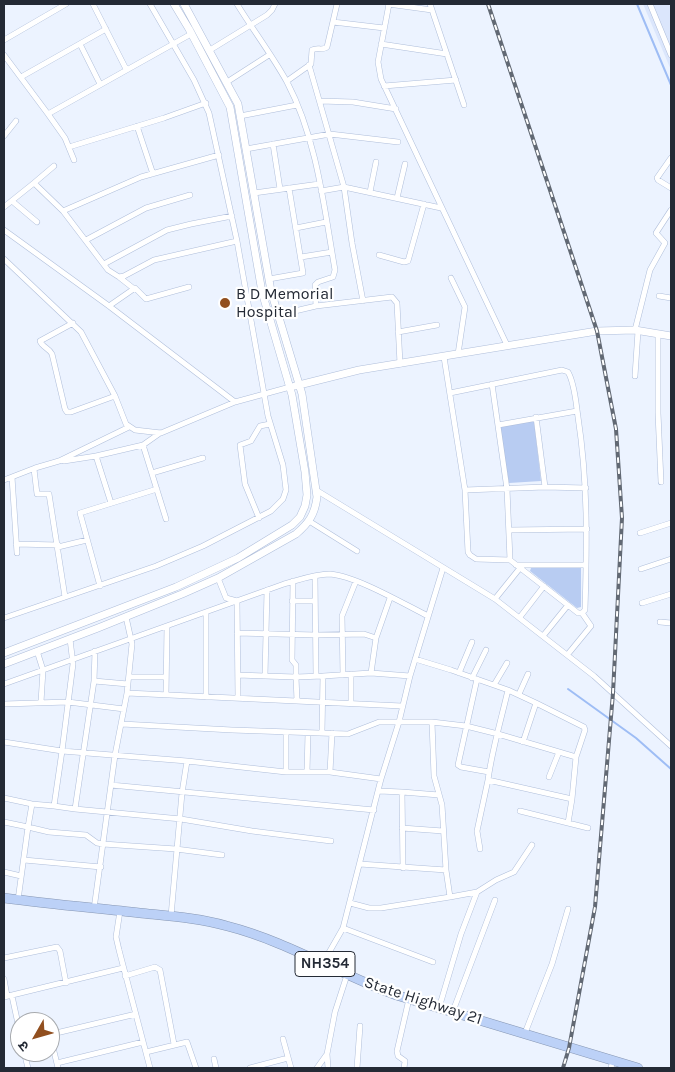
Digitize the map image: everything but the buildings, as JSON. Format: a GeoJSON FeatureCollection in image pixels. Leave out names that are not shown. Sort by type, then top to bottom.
{"type":"FeatureCollection","features":[{"type":"Feature","properties":{"kind":"highway","name":"State Highway 21"},"geometry":{"type":"LineString","coordinates":[[4,898],[171,916],[228,926],[258,935],[323,962],[375,987],[439,1008],[525,1032],[612,1064],[638,1068]]}},
{"type":"Feature","properties":{"kind":"main road"},"geometry":{"type":"LineString","coordinates":[[4,653],[140,601],[219,567],[258,547],[292,525],[300,517],[305,506],[307,495],[305,472],[290,387],[262,292],[230,107],[174,4]]}},
{"type":"Feature","properties":{"kind":"main road"},"geometry":{"type":"LineString","coordinates":[[4,664],[126,618],[218,578],[296,534],[314,514],[316,490],[302,394],[269,279],[238,104],[184,4]]}},
{"type":"Feature","properties":{"kind":"main road"},"geometry":{"type":"LineString","coordinates":[[290,387],[359,370],[444,357],[508,344],[597,331],[636,331],[671,336]]}},
{"type":"Feature","properties":{"kind":"street"},"geometry":{"type":"LineString","coordinates":[[4,40],[66,4]]}},
{"type":"Feature","properties":{"kind":"street"},"geometry":{"type":"LineString","coordinates":[[93,4],[126,69]]}},
{"type":"Feature","properties":{"kind":"street"},"geometry":{"type":"LineString","coordinates":[[4,618],[156,566],[203,546],[259,518],[283,499],[286,490],[283,465],[270,424],[232,216],[206,103],[150,4]]}},
{"type":"Feature","properties":{"kind":"street"},"geometry":{"type":"LineString","coordinates":[[237,4],[287,81],[309,137],[320,184],[335,274],[318,282],[315,286],[316,306]]}},
{"type":"Feature","properties":{"kind":"street"},"geometry":{"type":"LineString","coordinates":[[210,50],[267,15],[275,4]]}},
{"type":"Feature","properties":{"kind":"street"},"geometry":{"type":"LineString","coordinates":[[287,81],[312,63],[312,50],[327,47],[337,4]]}},
{"type":"Feature","properties":{"kind":"street"},"geometry":{"type":"LineString","coordinates":[[432,10],[389,4],[378,71],[441,208],[508,344]]}},
{"type":"Feature","properties":{"kind":"street"},"geometry":{"type":"LineString","coordinates":[[430,4],[464,105]]}},
{"type":"Feature","properties":{"kind":"street"},"geometry":{"type":"LineString","coordinates":[[650,4],[671,55]]}},
{"type":"Feature","properties":{"kind":"street"},"geometry":{"type":"LineString","coordinates":[[333,22],[384,28]]}},
{"type":"Feature","properties":{"kind":"street"},"geometry":{"type":"LineString","coordinates":[[21,78],[106,29]]}},
{"type":"Feature","properties":{"kind":"street"},"geometry":{"type":"LineString","coordinates":[[48,114],[192,34]]}},
{"type":"Feature","properties":{"kind":"street"},"geometry":{"type":"LineString","coordinates":[[80,44],[100,84]]}},
{"type":"Feature","properties":{"kind":"street"},"geometry":{"type":"LineString","coordinates":[[381,44],[446,54]]}},
{"type":"Feature","properties":{"kind":"street"},"geometry":{"type":"LineString","coordinates":[[4,55],[65,138],[74,160]]}},
{"type":"Feature","properties":{"kind":"street"},"geometry":{"type":"LineString","coordinates":[[227,82],[269,55]]}},
{"type":"Feature","properties":{"kind":"street"},"geometry":{"type":"LineString","coordinates":[[309,66],[344,187],[363,301]]}},
{"type":"Feature","properties":{"kind":"street"},"geometry":{"type":"LineString","coordinates":[[384,86],[456,80]]}},
{"type":"Feature","properties":{"kind":"street"},"geometry":{"type":"LineString","coordinates":[[320,101],[353,102],[396,109]]}},
{"type":"Feature","properties":{"kind":"street"},"geometry":{"type":"LineString","coordinates":[[69,147],[206,103]]}},
{"type":"Feature","properties":{"kind":"street"},"geometry":{"type":"LineString","coordinates":[[240,116],[297,105]]}},
{"type":"Feature","properties":{"kind":"street"},"geometry":{"type":"LineString","coordinates":[[4,136],[16,121]]}},
{"type":"Feature","properties":{"kind":"street"},"geometry":{"type":"LineString","coordinates":[[137,126],[153,174]]}},
{"type":"Feature","properties":{"kind":"street"},"geometry":{"type":"LineString","coordinates":[[246,149],[330,134],[398,142]]}},
{"type":"Feature","properties":{"kind":"street"},"geometry":{"type":"LineString","coordinates":[[273,144],[280,189]]}},
{"type":"Feature","properties":{"kind":"street"},"geometry":{"type":"LineString","coordinates":[[63,211],[133,180],[219,155]]}},
{"type":"Feature","properties":{"kind":"street"},"geometry":{"type":"LineString","coordinates":[[671,158],[657,179],[671,188]]}},
{"type":"Feature","properties":{"kind":"street"},"geometry":{"type":"LineString","coordinates":[[370,192],[376,162]]}},
{"type":"Feature","properties":{"kind":"street"},"geometry":{"type":"LineString","coordinates":[[397,198],[405,164]]}},
{"type":"Feature","properties":{"kind":"street"},"geometry":{"type":"LineString","coordinates":[[4,208],[54,166]]}},
{"type":"Feature","properties":{"kind":"street"},"geometry":{"type":"LineString","coordinates":[[34,183],[63,211],[108,270],[133,288],[138,288],[146,299],[189,287]]}},
{"type":"Feature","properties":{"kind":"street"},"geometry":{"type":"LineString","coordinates":[[254,193],[320,184]]}},
{"type":"Feature","properties":{"kind":"street"},"geometry":{"type":"LineString","coordinates":[[321,191],[344,187],[441,208]]}},
{"type":"Feature","properties":{"kind":"street"},"geometry":{"type":"LineString","coordinates":[[269,279],[302,274],[289,188]]}},
{"type":"Feature","properties":{"kind":"street"},"geometry":{"type":"LineString","coordinates":[[86,240],[146,208],[190,195]]}},
{"type":"Feature","properties":{"kind":"street"},"geometry":{"type":"LineString","coordinates":[[12,201],[36,222]]}},
{"type":"Feature","properties":{"kind":"street"},"geometry":{"type":"LineString","coordinates":[[379,255],[404,262],[408,261],[424,204]]}},
{"type":"Feature","properties":{"kind":"street"},"geometry":{"type":"LineString","coordinates":[[634,376],[636,331],[650,270],[665,243],[656,233],[671,210]]}},
{"type":"Feature","properties":{"kind":"street"},"geometry":{"type":"LineString","coordinates":[[104,264],[167,230],[232,216]]}},
{"type":"Feature","properties":{"kind":"street"},"geometry":{"type":"LineString","coordinates":[[296,228],[326,222]]}},
{"type":"Feature","properties":{"kind":"street"},"geometry":{"type":"LineString","coordinates":[[4,230],[109,306],[235,402]]}},
{"type":"Feature","properties":{"kind":"street"},"geometry":{"type":"LineString","coordinates":[[119,277],[154,260],[237,241]]}},
{"type":"Feature","properties":{"kind":"street"},"geometry":{"type":"LineString","coordinates":[[300,257],[332,252]]}},
{"type":"Feature","properties":{"kind":"street"},"geometry":{"type":"LineString","coordinates":[[4,259],[82,332],[129,427],[149,433],[160,433]]}},
{"type":"Feature","properties":{"kind":"street"},"geometry":{"type":"LineString","coordinates":[[451,278],[465,307],[458,354]]}},
{"type":"Feature","properties":{"kind":"street"},"geometry":{"type":"LineString","coordinates":[[109,306],[133,288]]}},
{"type":"Feature","properties":{"kind":"street"},"geometry":{"type":"LineString","coordinates":[[660,296],[671,298]]}},
{"type":"Feature","properties":{"kind":"street"},"geometry":{"type":"LineString","coordinates":[[278,315],[316,306],[388,297],[397,303],[400,364]]}},
{"type":"Feature","properties":{"kind":"street"},"geometry":{"type":"LineString","coordinates":[[73,323],[40,341],[52,354],[65,409],[67,412],[71,412],[115,396]]}},
{"type":"Feature","properties":{"kind":"street"},"geometry":{"type":"LineString","coordinates":[[398,332],[437,325]]}},
{"type":"Feature","properties":{"kind":"street"},"geometry":{"type":"LineString","coordinates":[[658,334],[658,413],[661,482]]}},
{"type":"Feature","properties":{"kind":"street"},"geometry":{"type":"LineString","coordinates":[[444,357],[465,490],[468,552],[470,556],[476,558],[510,560],[578,613],[582,613],[589,621],[590,626],[568,654]]}},
{"type":"Feature","properties":{"kind":"street"},"geometry":{"type":"LineString","coordinates":[[450,393],[566,370],[570,376],[583,450],[586,488],[585,610],[582,613]]}},
{"type":"Feature","properties":{"kind":"street"},"geometry":{"type":"LineString","coordinates":[[492,384],[507,489],[510,560]]}},
{"type":"Feature","properties":{"kind":"street"},"geometry":{"type":"LineString","coordinates":[[4,480],[59,462],[143,445],[160,433],[235,402],[290,387]]}},
{"type":"Feature","properties":{"kind":"street"},"geometry":{"type":"LineString","coordinates":[[498,425],[577,411]]}},
{"type":"Feature","properties":{"kind":"street"},"geometry":{"type":"LineString","coordinates":[[536,417],[544,487]]}},
{"type":"Feature","properties":{"kind":"street"},"geometry":{"type":"LineString","coordinates":[[259,518],[247,490],[240,445],[251,441],[260,426],[270,424]]}},
{"type":"Feature","properties":{"kind":"street"},"geometry":{"type":"LineString","coordinates":[[59,462],[129,427]]}},
{"type":"Feature","properties":{"kind":"street"},"geometry":{"type":"LineString","coordinates":[[143,445],[166,519]]}},
{"type":"Feature","properties":{"kind":"street"},"geometry":{"type":"LineString","coordinates":[[96,456],[110,503]]}},
{"type":"Feature","properties":{"kind":"street"},"geometry":{"type":"LineString","coordinates":[[152,473],[203,458]]}},
{"type":"Feature","properties":{"kind":"street"},"geometry":{"type":"LineString","coordinates":[[34,469],[37,494],[49,494],[65,597]]}},
{"type":"Feature","properties":{"kind":"street"},"geometry":{"type":"LineString","coordinates":[[12,477],[17,553]]}},
{"type":"Feature","properties":{"kind":"street"},"geometry":{"type":"LineString","coordinates":[[465,490],[544,487],[586,488]]}},
{"type":"Feature","properties":{"kind":"street"},"geometry":{"type":"LineString","coordinates":[[100,586],[80,513],[157,489]]}},
{"type":"Feature","properties":{"kind":"street"},"geometry":{"type":"LineString","coordinates":[[316,490],[495,599],[520,617],[568,654],[671,746]]}},
{"type":"Feature","properties":{"kind":"street"},"geometry":{"type":"LineString","coordinates":[[309,521],[357,551]]}},
{"type":"Feature","properties":{"kind":"street"},"geometry":{"type":"LineString","coordinates":[[640,533],[671,523]]}},
{"type":"Feature","properties":{"kind":"street"},"geometry":{"type":"LineString","coordinates":[[510,530],[587,529]]}},
{"type":"Feature","properties":{"kind":"street"},"geometry":{"type":"LineString","coordinates":[[16,544],[58,546],[87,540]]}},
{"type":"Feature","properties":{"kind":"street"},"geometry":{"type":"LineString","coordinates":[[641,568],[671,559]]}},
{"type":"Feature","properties":{"kind":"street"},"geometry":{"type":"LineString","coordinates":[[518,566],[586,565]]}},
{"type":"Feature","properties":{"kind":"street"},"geometry":{"type":"LineString","coordinates":[[495,599],[518,566]]}},
{"type":"Feature","properties":{"kind":"street"},"geometry":{"type":"LineString","coordinates":[[323,962],[343,928],[381,779],[443,568]]}},
{"type":"Feature","properties":{"kind":"street"},"geometry":{"type":"LineString","coordinates":[[4,684],[267,590],[315,576],[330,574],[356,581],[428,616]]}},
{"type":"Feature","properties":{"kind":"street"},"geometry":{"type":"LineString","coordinates":[[315,576],[316,676]]}},
{"type":"Feature","properties":{"kind":"street"},"geometry":{"type":"LineString","coordinates":[[218,578],[226,598],[237,601]]}},
{"type":"Feature","properties":{"kind":"street"},"geometry":{"type":"LineString","coordinates":[[343,675],[343,611],[356,581]]}},
{"type":"Feature","properties":{"kind":"street"},"geometry":{"type":"LineString","coordinates":[[293,582],[292,660],[296,665],[297,701]]}},
{"type":"Feature","properties":{"kind":"street"},"geometry":{"type":"LineString","coordinates":[[520,617],[544,586]]}},
{"type":"Feature","properties":{"kind":"street"},"geometry":{"type":"LineString","coordinates":[[264,676],[267,590]]}},
{"type":"Feature","properties":{"kind":"street"},"geometry":{"type":"LineString","coordinates":[[642,603],[671,594]]}},
{"type":"Feature","properties":{"kind":"street"},"geometry":{"type":"LineString","coordinates":[[371,673],[376,638],[390,598]]}},
{"type":"Feature","properties":{"kind":"street"},"geometry":{"type":"LineString","coordinates":[[237,601],[238,698]]}},
{"type":"Feature","properties":{"kind":"street"},"geometry":{"type":"LineString","coordinates":[[292,601],[315,601]]}},
{"type":"Feature","properties":{"kind":"street"},"geometry":{"type":"LineString","coordinates":[[543,636],[568,605]]}},
{"type":"Feature","properties":{"kind":"street"},"geometry":{"type":"LineString","coordinates":[[206,613],[206,697]]}},
{"type":"Feature","properties":{"kind":"street"},"geometry":{"type":"LineString","coordinates":[[94,908],[115,755],[129,677],[132,638],[126,618]]}},
{"type":"Feature","properties":{"kind":"street"},"geometry":{"type":"LineString","coordinates":[[660,622],[671,623]]}},
{"type":"Feature","properties":{"kind":"street"},"geometry":{"type":"LineString","coordinates":[[166,695],[167,626]]}},
{"type":"Feature","properties":{"kind":"street"},"geometry":{"type":"LineString","coordinates":[[237,633],[364,634],[376,638]]}},
{"type":"Feature","properties":{"kind":"street"},"geometry":{"type":"LineString","coordinates":[[54,806],[73,659],[70,640]]}},
{"type":"Feature","properties":{"kind":"street"},"geometry":{"type":"LineString","coordinates":[[459,672],[472,642]]}},
{"type":"Feature","properties":{"kind":"street"},"geometry":{"type":"LineString","coordinates":[[486,650],[474,678],[458,765],[489,772]]}},
{"type":"Feature","properties":{"kind":"street"},"geometry":{"type":"LineString","coordinates":[[37,651],[43,670],[42,702]]}},
{"type":"Feature","properties":{"kind":"street"},"geometry":{"type":"LineString","coordinates":[[75,809],[94,681],[95,651]]}},
{"type":"Feature","properties":{"kind":"street"},"geometry":{"type":"LineString","coordinates":[[415,659],[459,672],[519,694],[584,727],[585,730],[576,757],[568,823]]}},
{"type":"Feature","properties":{"kind":"street"},"geometry":{"type":"LineString","coordinates":[[494,686],[506,663]]}},
{"type":"Feature","properties":{"kind":"street"},"geometry":{"type":"LineString","coordinates":[[238,675],[324,676],[371,673],[410,676]]}},
{"type":"Feature","properties":{"kind":"street"},"geometry":{"type":"LineString","coordinates":[[351,674],[351,704]]}},
{"type":"Feature","properties":{"kind":"street"},"geometry":{"type":"LineString","coordinates":[[519,694],[528,674]]}},
{"type":"Feature","properties":{"kind":"street"},"geometry":{"type":"LineString","coordinates":[[322,732],[324,676]]}},
{"type":"Feature","properties":{"kind":"street"},"geometry":{"type":"LineString","coordinates":[[129,677],[166,678]]}},
{"type":"Feature","properties":{"kind":"street"},"geometry":{"type":"LineString","coordinates":[[94,681],[128,684]]}},
{"type":"Feature","properties":{"kind":"street"},"geometry":{"type":"LineString","coordinates":[[480,849],[476,831],[508,690]]}},
{"type":"Feature","properties":{"kind":"street"},"geometry":{"type":"LineString","coordinates":[[127,693],[402,706]]}},
{"type":"Feature","properties":{"kind":"street"},"geometry":{"type":"LineString","coordinates":[[4,704],[68,702],[124,709]]}},
{"type":"Feature","properties":{"kind":"street"},"geometry":{"type":"LineString","coordinates":[[523,742],[536,703]]}},
{"type":"Feature","properties":{"kind":"street"},"geometry":{"type":"LineString","coordinates":[[122,724],[286,732],[351,733],[379,722],[432,722],[466,726],[576,757]]}},
{"type":"Feature","properties":{"kind":"street"},"geometry":{"type":"LineString","coordinates":[[432,722],[434,776],[442,804],[446,870],[450,896]]}},
{"type":"Feature","properties":{"kind":"street"},"geometry":{"type":"LineString","coordinates":[[286,732],[286,772]]}},
{"type":"Feature","properties":{"kind":"street"},"geometry":{"type":"LineString","coordinates":[[307,772],[308,732]]}},
{"type":"Feature","properties":{"kind":"street"},"geometry":{"type":"LineString","coordinates":[[330,772],[332,733]]}},
{"type":"Feature","properties":{"kind":"street"},"geometry":{"type":"LineString","coordinates":[[4,742],[62,751],[187,761],[286,772],[330,772],[381,779]]}},
{"type":"Feature","properties":{"kind":"street"},"geometry":{"type":"LineString","coordinates":[[549,776],[559,752]]}},
{"type":"Feature","properties":{"kind":"street"},"geometry":{"type":"LineString","coordinates":[[171,916],[176,849],[187,761]]}},
{"type":"Feature","properties":{"kind":"street"},"geometry":{"type":"LineString","coordinates":[[488,780],[572,798]]}},
{"type":"Feature","properties":{"kind":"street"},"geometry":{"type":"LineString","coordinates":[[111,785],[374,810]]}},
{"type":"Feature","properties":{"kind":"street"},"geometry":{"type":"LineString","coordinates":[[379,791],[439,795]]}},
{"type":"Feature","properties":{"kind":"street"},"geometry":{"type":"LineString","coordinates":[[402,792],[403,868]]}},
{"type":"Feature","properties":{"kind":"street"},"geometry":{"type":"LineString","coordinates":[[4,798],[32,804],[75,809],[181,818],[252,831],[331,841]]}},
{"type":"Feature","properties":{"kind":"street"},"geometry":{"type":"LineString","coordinates":[[18,900],[32,804]]}},
{"type":"Feature","properties":{"kind":"street"},"geometry":{"type":"LineString","coordinates":[[520,811],[588,828]]}},
{"type":"Feature","properties":{"kind":"street"},"geometry":{"type":"LineString","coordinates":[[4,822],[49,832],[86,835],[103,844],[176,849],[222,855]]}},
{"type":"Feature","properties":{"kind":"street"},"geometry":{"type":"LineString","coordinates":[[402,828],[443,831]]}},
{"type":"Feature","properties":{"kind":"street"},"geometry":{"type":"LineString","coordinates":[[350,903],[369,908],[381,908],[477,892],[496,880],[514,872],[532,845]]}},
{"type":"Feature","properties":{"kind":"street"},"geometry":{"type":"LineString","coordinates":[[24,860],[100,868]]}},
{"type":"Feature","properties":{"kind":"street"},"geometry":{"type":"LineString","coordinates":[[360,864],[446,870]]}},
{"type":"Feature","properties":{"kind":"street"},"geometry":{"type":"LineString","coordinates":[[4,872],[21,876]]}},
{"type":"Feature","properties":{"kind":"street"},"geometry":{"type":"LineString","coordinates":[[439,1008],[460,934],[477,892]]}},
{"type":"Feature","properties":{"kind":"street"},"geometry":{"type":"LineString","coordinates":[[453,1012],[495,900]]}},
{"type":"Feature","properties":{"kind":"street"},"geometry":{"type":"LineString","coordinates":[[525,1032],[552,964],[568,909]]}},
{"type":"Feature","properties":{"kind":"street"},"geometry":{"type":"LineString","coordinates":[[120,911],[116,937],[150,1068]]}},
{"type":"Feature","properties":{"kind":"street"},"geometry":{"type":"LineString","coordinates":[[343,928],[432,962]]}},
{"type":"Feature","properties":{"kind":"street"},"geometry":{"type":"LineString","coordinates":[[4,958],[57,946],[60,951],[66,983]]}},
{"type":"Feature","properties":{"kind":"street"},"geometry":{"type":"LineString","coordinates":[[125,976],[154,967],[160,970],[174,1044]]}},
{"type":"Feature","properties":{"kind":"street"},"geometry":{"type":"LineString","coordinates":[[8,996],[123,968]]}},
{"type":"Feature","properties":{"kind":"street"},"geometry":{"type":"LineString","coordinates":[[328,1068],[327,1054],[335,1012],[347,974]]}},
{"type":"Feature","properties":{"kind":"street"},"geometry":{"type":"LineString","coordinates":[[4,979],[13,1012]]}},
{"type":"Feature","properties":{"kind":"street"},"geometry":{"type":"LineString","coordinates":[[404,1068],[405,1061],[398,1056],[397,1051],[409,998]]}},
{"type":"Feature","properties":{"kind":"street"},"geometry":{"type":"LineString","coordinates":[[136,1014],[52,1034],[57,1066],[143,1042]]}},
{"type":"Feature","properties":{"kind":"street"},"geometry":{"type":"LineString","coordinates":[[357,1068],[360,1026]]}},
{"type":"Feature","properties":{"kind":"street"},"geometry":{"type":"LineString","coordinates":[[283,1039],[291,1068]]}},
{"type":"Feature","properties":{"kind":"street"},"geometry":{"type":"LineString","coordinates":[[146,1052],[184,1041],[189,1043],[196,1068]]}},
{"type":"Feature","properties":{"kind":"street"},"geometry":{"type":"LineString","coordinates":[[317,1068],[327,1054]]}},
{"type":"Feature","properties":{"kind":"street"},"geometry":{"type":"LineString","coordinates":[[250,1068],[288,1058]]}},
{"type":"Feature","properties":{"kind":"street"},"geometry":{"type":"LineString","coordinates":[[214,1060],[216,1068]]}},
{"type":"Feature","properties":{"kind":"shaded area"},"geometry":{"type":"Polygon","coordinates":[[[643,4],[671,4],[671,70],[643,4]]]}},
{"type":"Feature","properties":{"kind":"shaded area"},"geometry":{"type":"Polygon","coordinates":[[[534,421],[541,481],[509,483],[499,427],[534,421]]]}},
{"type":"Feature","properties":{"kind":"shaded area"},"geometry":{"type":"Polygon","coordinates":[[[531,568],[581,568],[581,607],[577,608],[530,571],[531,568]]]}},
{"type":"Feature","properties":{"kind":"waterway"},"geometry":{"type":"LineString","coordinates":[[637,4],[671,85]]}},
{"type":"Feature","properties":{"kind":"waterway"},"geometry":{"type":"LineString","coordinates":[[568,689],[636,738],[671,769]]}},
{"type":"Feature","properties":{"kind":"railway"},"geometry":{"type":"LineString","coordinates":[[488,4],[597,331],[616,429],[622,518],[613,693],[595,907],[569,1048],[563,1068]]}},
{"type":"Feature","properties":{"kind":"place","name":"B D Memorial Hospital"},"geometry":{"type":"Point","coordinates":[225,303]}}]}
